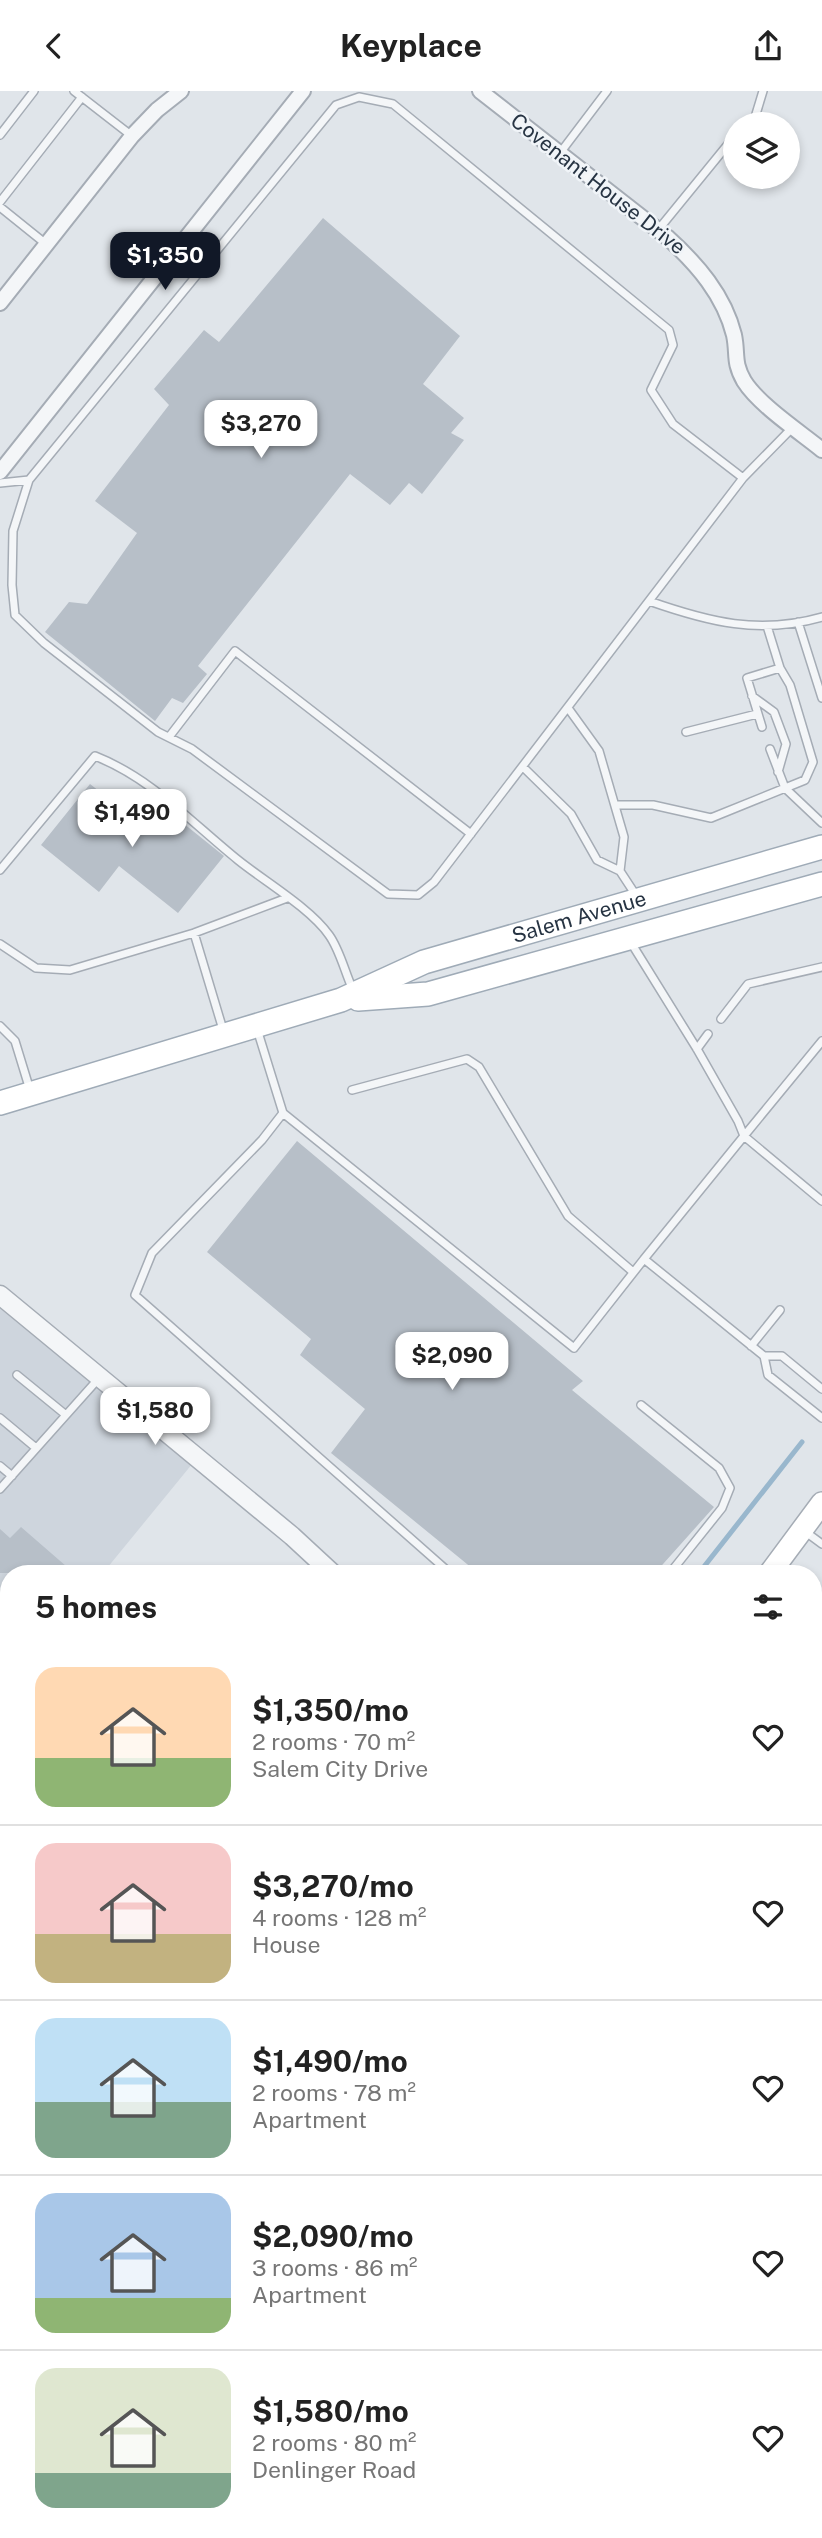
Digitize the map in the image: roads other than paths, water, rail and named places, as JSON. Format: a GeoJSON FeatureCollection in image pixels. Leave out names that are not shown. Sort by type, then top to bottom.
{"type":"FeatureCollection","features":[{"type":"Feature","properties":{"kind":"main road","name":"Salem Avenue"},"geometry":{"type":"LineString","coordinates":[[0,1103],[347,997],[424,963],[822,847]]}},
{"type":"Feature","properties":{"kind":"main road","name":"Salem Avenue"},"geometry":{"type":"LineString","coordinates":[[347,997],[428,994],[822,884]]}},
{"type":"Feature","properties":{"kind":"main road"},"geometry":{"type":"LineString","coordinates":[[442,990],[498,951],[601,920],[640,901]]}},
{"type":"Feature","properties":{"kind":"main road"},"geometry":{"type":"LineString","coordinates":[[776,1565],[822,1504]]}},
{"type":"Feature","properties":{"kind":"street"},"geometry":{"type":"LineString","coordinates":[[0,303],[132,136],[157,110],[181,91]]}},
{"type":"Feature","properties":{"kind":"street"},"geometry":{"type":"LineString","coordinates":[[0,471],[303,91]]}},
{"type":"Feature","properties":{"kind":"street","name":"Covenant House Drive"},"geometry":{"type":"LineString","coordinates":[[480,91],[692,259],[706,276],[721,304],[734,335],[735,363],[745,383],[756,396],[822,450]]}},
{"type":"Feature","properties":{"kind":"street"},"geometry":{"type":"LineString","coordinates":[[0,1295],[292,1536],[320,1565]]}},
{"type":"Feature","properties":{"kind":"lane"},"geometry":{"type":"LineString","coordinates":[[0,135],[34,91]]}},
{"type":"Feature","properties":{"kind":"lane"},"geometry":{"type":"LineString","coordinates":[[74,91],[132,136]]}},
{"type":"Feature","properties":{"kind":"lane"},"geometry":{"type":"LineString","coordinates":[[559,153],[607,91]]}},
{"type":"Feature","properties":{"kind":"lane"},"geometry":{"type":"LineString","coordinates":[[757,112],[764,91]]}},
{"type":"Feature","properties":{"kind":"lane"},"geometry":{"type":"LineString","coordinates":[[47,245],[0,205],[82,97]]}},
{"type":"Feature","properties":{"kind":"lane"},"geometry":{"type":"LineString","coordinates":[[743,478],[673,424],[651,390],[673,345],[669,330],[393,104],[359,97],[336,105],[29,480],[13,531],[12,585],[15,615],[44,643],[158,732],[192,749],[388,894],[418,895],[434,882],[743,478],[794,426]]}},
{"type":"Feature","properties":{"kind":"lane"},"geometry":{"type":"LineString","coordinates":[[658,230],[723,150]]}},
{"type":"Feature","properties":{"kind":"lane"},"geometry":{"type":"LineString","coordinates":[[0,483],[29,480]]}},
{"type":"Feature","properties":{"kind":"lane"},"geometry":{"type":"LineString","coordinates":[[649,601],[698,618],[741,626],[767,626],[822,617]]}},
{"type":"Feature","properties":{"kind":"lane"},"geometry":{"type":"LineString","coordinates":[[798,622],[822,698]]}},
{"type":"Feature","properties":{"kind":"lane"},"geometry":{"type":"LineString","coordinates":[[615,805],[653,805],[711,818],[805,780],[813,762],[790,685],[780,668],[767,626]]}},
{"type":"Feature","properties":{"kind":"lane"},"geometry":{"type":"LineString","coordinates":[[169,737],[236,651],[471,834]]}},
{"type":"Feature","properties":{"kind":"lane"},"geometry":{"type":"LineString","coordinates":[[762,727],[747,678],[780,668]]}},
{"type":"Feature","properties":{"kind":"lane"},"geometry":{"type":"LineString","coordinates":[[752,696],[774,712],[786,744],[778,772]]}},
{"type":"Feature","properties":{"kind":"lane"},"geometry":{"type":"LineString","coordinates":[[568,708],[599,751],[625,837],[620,871]]}},
{"type":"Feature","properties":{"kind":"lane"},"geometry":{"type":"LineString","coordinates":[[686,731],[757,714]]}},
{"type":"Feature","properties":{"kind":"lane"},"geometry":{"type":"LineString","coordinates":[[770,749],[785,788],[822,823]]}},
{"type":"Feature","properties":{"kind":"lane"},"geometry":{"type":"LineString","coordinates":[[0,870],[94,756],[118,765],[169,799],[235,858],[306,912],[330,936],[347,997]]}},
{"type":"Feature","properties":{"kind":"lane"},"geometry":{"type":"LineString","coordinates":[[523,767],[572,814],[597,860],[620,871],[640,901]]}},
{"type":"Feature","properties":{"kind":"lane"},"geometry":{"type":"LineString","coordinates":[[0,944],[36,968],[70,970],[194,933],[287,898]]}},
{"type":"Feature","properties":{"kind":"lane"},"geometry":{"type":"LineString","coordinates":[[194,933],[224,1034]]}},
{"type":"Feature","properties":{"kind":"lane"},"geometry":{"type":"LineString","coordinates":[[628,938],[697,1049],[744,1136],[822,1201]]}},
{"type":"Feature","properties":{"kind":"lane"},"geometry":{"type":"LineString","coordinates":[[720,1019],[748,983],[822,967]]}},
{"type":"Feature","properties":{"kind":"lane"},"geometry":{"type":"LineString","coordinates":[[256,1025],[283,1113],[574,1349],[822,1041]]}},
{"type":"Feature","properties":{"kind":"lane"},"geometry":{"type":"LineString","coordinates":[[0,1026],[15,1041],[31,1094]]}},
{"type":"Feature","properties":{"kind":"lane"},"geometry":{"type":"LineString","coordinates":[[697,1049],[708,1034]]}},
{"type":"Feature","properties":{"kind":"lane"},"geometry":{"type":"LineString","coordinates":[[352,1090],[467,1059],[480,1067],[568,1216],[634,1272]]}},
{"type":"Feature","properties":{"kind":"lane"},"geometry":{"type":"LineString","coordinates":[[283,1113],[262,1139],[152,1253],[135,1295],[441,1565]]}},
{"type":"Feature","properties":{"kind":"lane"},"geometry":{"type":"LineString","coordinates":[[644,1259],[764,1356],[782,1356],[822,1389]]}},
{"type":"Feature","properties":{"kind":"lane"},"geometry":{"type":"LineString","coordinates":[[751,1346],[780,1310]]}},
{"type":"Feature","properties":{"kind":"lane"},"geometry":{"type":"LineString","coordinates":[[764,1356],[768,1375],[822,1418]]}},
{"type":"Feature","properties":{"kind":"lane"},"geometry":{"type":"LineString","coordinates":[[17,1375],[66,1415]]}},
{"type":"Feature","properties":{"kind":"lane"},"geometry":{"type":"LineString","coordinates":[[0,1489],[101,1377]]}},
{"type":"Feature","properties":{"kind":"lane"},"geometry":{"type":"LineString","coordinates":[[641,1405],[719,1468],[730,1488],[722,1508],[676,1565]]}},
{"type":"Feature","properties":{"kind":"lane"},"geometry":{"type":"LineString","coordinates":[[0,1418],[36,1448]]}},
{"type":"Feature","properties":{"kind":"lane"},"geometry":{"type":"LineString","coordinates":[[0,1466],[12,1476]]}},
{"type":"Feature","properties":{"kind":"lane"},"geometry":{"type":"LineString","coordinates":[[802,1530],[822,1544]]}},
{"type":"Feature","properties":{"kind":"waterway"},"geometry":{"type":"LineString","coordinates":[[705,1565],[802,1442]]}}]}
